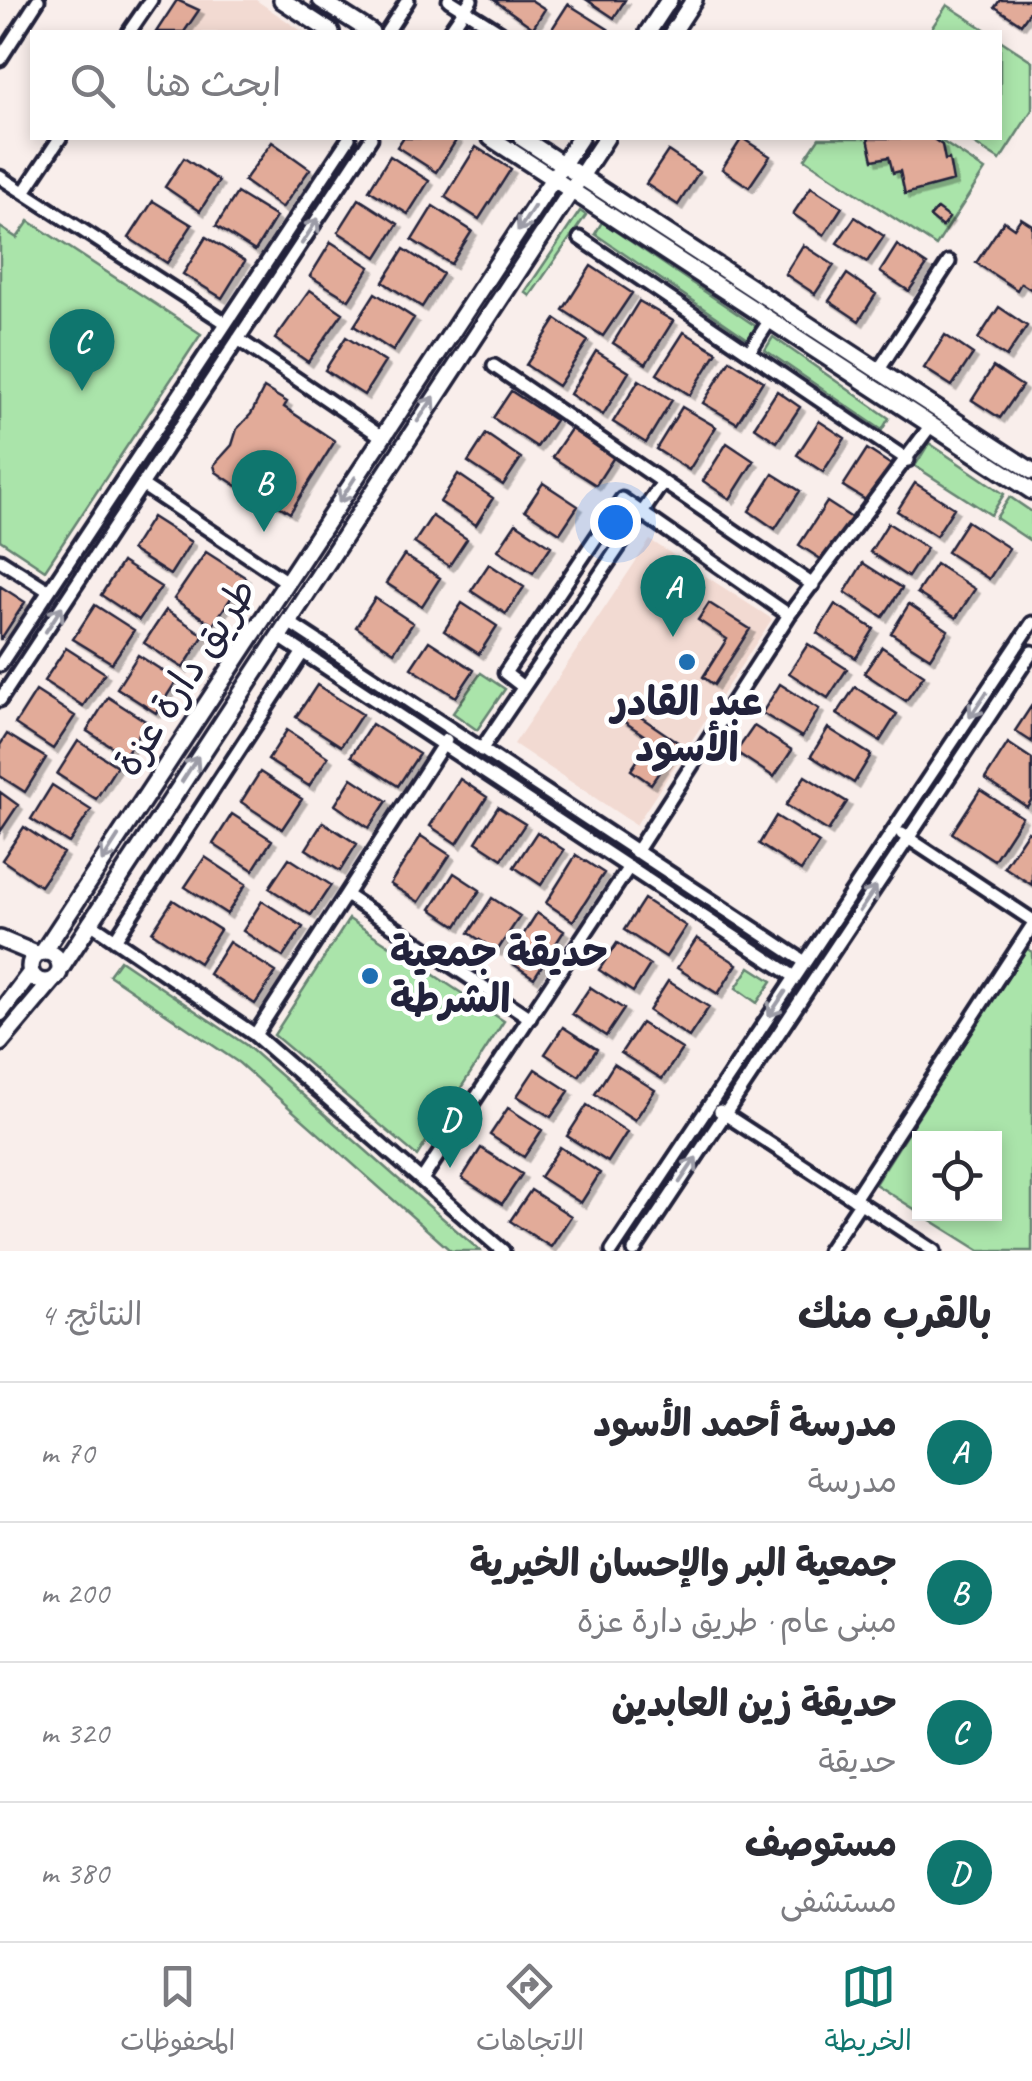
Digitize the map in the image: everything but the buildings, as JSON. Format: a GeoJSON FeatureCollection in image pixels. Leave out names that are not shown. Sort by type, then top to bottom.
{"type":"FeatureCollection","features":[{"type":"Feature","properties":{"kind":"main road"},"geometry":{"type":"LineString","coordinates":[[282,0],[328,30]]}},
{"type":"Feature","properties":{"kind":"main road"},"geometry":{"type":"LineString","coordinates":[[321,0],[368,30]]}},
{"type":"Feature","properties":{"kind":"main road"},"geometry":{"type":"LineString","coordinates":[[649,30],[669,0]]}},
{"type":"Feature","properties":{"kind":"main road"},"geometry":{"type":"LineString","coordinates":[[674,30],[694,0]]}},
{"type":"Feature","properties":{"kind":"main road"},"geometry":{"type":"LineString","coordinates":[[494,140],[558,171]]}},
{"type":"Feature","properties":{"kind":"main road"},"geometry":{"type":"LineString","coordinates":[[524,140],[558,171],[770,320],[1032,491]]}},
{"type":"Feature","properties":{"kind":"main road","name":"طريق دارة عزة"},"geometry":{"type":"LineString","coordinates":[[0,1013],[579,140]]}},
{"type":"Feature","properties":{"kind":"main road"},"geometry":{"type":"LineString","coordinates":[[0,1042],[56,974],[605,140]]}},
{"type":"Feature","properties":{"kind":"main road"},"geometry":{"type":"LineString","coordinates":[[576,184],[878,370],[1032,471]]}},
{"type":"Feature","properties":{"kind":"main road"},"geometry":{"type":"LineString","coordinates":[[1,939],[35,961]]}},
{"type":"Feature","properties":{"kind":"main road"},"geometry":{"type":"LineString","coordinates":[[35,961],[54,954],[56,974]]}},
{"type":"Feature","properties":{"kind":"main road"},"geometry":{"type":"LineString","coordinates":[[35,961],[36,980],[56,974]]}},
{"type":"Feature","properties":{"kind":"street"},"geometry":{"type":"LineString","coordinates":[[0,59],[38,0]]}},
{"type":"Feature","properties":{"kind":"street"},"geometry":{"type":"LineString","coordinates":[[130,30],[151,0]]}},
{"type":"Feature","properties":{"kind":"street"},"geometry":{"type":"LineString","coordinates":[[389,30],[408,0]]}},
{"type":"Feature","properties":{"kind":"street"},"geometry":{"type":"LineString","coordinates":[[449,0],[467,5],[498,30]]}},
{"type":"Feature","properties":{"kind":"street"},"geometry":{"type":"LineString","coordinates":[[451,30],[467,5]]}},
{"type":"Feature","properties":{"kind":"street"},"geometry":{"type":"LineString","coordinates":[[24,192],[59,140]]}},
{"type":"Feature","properties":{"kind":"street"},"geometry":{"type":"LineString","coordinates":[[0,665],[348,140]]}},
{"type":"Feature","properties":{"kind":"street"},"geometry":{"type":"LineString","coordinates":[[0,700],[370,140]]}},
{"type":"Feature","properties":{"kind":"street"},"geometry":{"type":"LineString","coordinates":[[0,177],[226,323]]}},
{"type":"Feature","properties":{"kind":"street"},"geometry":{"type":"LineString","coordinates":[[580,238],[908,460]]}},
{"type":"Feature","properties":{"kind":"street"},"geometry":{"type":"LineString","coordinates":[[878,370],[949,262]]}},
{"type":"Feature","properties":{"kind":"street"},"geometry":{"type":"LineString","coordinates":[[264,266],[280,276]]}},
{"type":"Feature","properties":{"kind":"street"},"geometry":{"type":"LineString","coordinates":[[749,352],[770,320]]}},
{"type":"Feature","properties":{"kind":"street"},"geometry":{"type":"LineString","coordinates":[[238,340],[382,437]]}},
{"type":"Feature","properties":{"kind":"street"},"geometry":{"type":"LineString","coordinates":[[494,366],[813,585]]}},
{"type":"Feature","properties":{"kind":"street"},"geometry":{"type":"LineString","coordinates":[[178,396],[194,406]]}},
{"type":"Feature","properties":{"kind":"street"},"geometry":{"type":"LineString","coordinates":[[636,852],[789,615],[931,425]]}},
{"type":"Feature","properties":{"kind":"street"},"geometry":{"type":"LineString","coordinates":[[481,750],[663,482]]}},
{"type":"Feature","properties":{"kind":"street"},"geometry":{"type":"LineString","coordinates":[[142,485],[287,582]]}},
{"type":"Feature","properties":{"kind":"street"},"geometry":{"type":"LineString","coordinates":[[524,687],[505,673],[622,499],[789,615]]}},
{"type":"Feature","properties":{"kind":"street"},"geometry":{"type":"LineString","coordinates":[[90,528],[107,538]]}},
{"type":"Feature","properties":{"kind":"street"},"geometry":{"type":"LineString","coordinates":[[0,560],[48,592]]}},
{"type":"Feature","properties":{"kind":"street"},"geometry":{"type":"LineString","coordinates":[[612,1251],[1032,624]]}},
{"type":"Feature","properties":{"kind":"street"},"geometry":{"type":"LineString","coordinates":[[282,628],[304,652],[796,976]]}},
{"type":"Feature","properties":{"kind":"street"},"geometry":{"type":"LineString","coordinates":[[282,628],[452,731],[805,962]]}},
{"type":"Feature","properties":{"kind":"street"},"geometry":{"type":"LineString","coordinates":[[115,940],[304,652]]}},
{"type":"Feature","properties":{"kind":"street"},"geometry":{"type":"LineString","coordinates":[[634,1251],[1032,652]]}},
{"type":"Feature","properties":{"kind":"street"},"geometry":{"type":"LineString","coordinates":[[256,1034],[452,731]]}},
{"type":"Feature","properties":{"kind":"street"},"geometry":{"type":"LineString","coordinates":[[828,1251],[1032,923],[894,829]]}},
{"type":"Feature","properties":{"kind":"street"},"geometry":{"type":"LineString","coordinates":[[423,1178],[629,867]]}},
{"type":"Feature","properties":{"kind":"street"},"geometry":{"type":"LineString","coordinates":[[346,895],[530,1018]]}},
{"type":"Feature","properties":{"kind":"street"},"geometry":{"type":"LineString","coordinates":[[88,922],[256,1034],[503,1251]]}},
{"type":"Feature","properties":{"kind":"street"},"geometry":{"type":"LineString","coordinates":[[710,1104],[934,1251]]}},
{"type":"Feature","properties":{"kind":"shaded area"},"geometry":{"type":"Polygon","coordinates":[[[184,0],[256,0],[300,30],[185,30],[199,11],[184,0]]]}},
{"type":"Feature","properties":{"kind":"shaded area"},"geometry":{"type":"Polygon","coordinates":[[[650,540],[772,619],[636,825],[514,744],[650,540]]]}},
{"type":"Feature","properties":{"kind":"green space"},"geometry":{"type":"Polygon","coordinates":[[[947,5],[986,30],[930,30],[947,5]]]}},
{"type":"Feature","properties":{"kind":"green space"},"geometry":{"type":"Polygon","coordinates":[[[1002,41],[1032,61],[1032,110],[1000,160],[968,140],[1002,140],[1002,41]]]}},
{"type":"Feature","properties":{"kind":"green space"},"geometry":{"type":"Polygon","coordinates":[[[818,140],[940,140],[985,170],[936,246],[805,159],[818,140]]]}},
{"type":"Feature","properties":{"kind":"green space"},"geometry":{"type":"Polygon","coordinates":[[[580,211],[586,215],[530,296],[525,292],[580,211]]]}},
{"type":"Feature","properties":{"kind":"green space"},"geometry":{"type":"Polygon","coordinates":[[[29,221],[201,334],[45,570],[0,540],[0,227],[17,238],[29,221]]]}},
{"type":"Feature","properties":{"kind":"green space"},"geometry":{"type":"Polygon","coordinates":[[[602,222],[757,327],[748,339],[595,234],[602,222]]]}},
{"type":"Feature","properties":{"kind":"green space"},"geometry":{"type":"Polygon","coordinates":[[[773,337],[889,418],[882,430],[765,350],[773,337]]]}},
{"type":"Feature","properties":{"kind":"green space"},"geometry":{"type":"Polygon","coordinates":[[[929,443],[1004,494],[991,515],[915,466],[929,443]]]}},
{"type":"Feature","properties":{"kind":"green space"},"geometry":{"type":"Polygon","coordinates":[[[1010,497],[1032,512],[1032,542],[996,518],[1010,497]]]}},
{"type":"Feature","properties":{"kind":"green space"},"geometry":{"type":"Polygon","coordinates":[[[481,673],[505,689],[477,730],[453,713],[481,673]]]}},
{"type":"Feature","properties":{"kind":"green space"},"geometry":{"type":"Polygon","coordinates":[[[349,919],[504,1021],[417,1156],[274,1035],[349,919]]]}},
{"type":"Feature","properties":{"kind":"green space"},"geometry":{"type":"Polygon","coordinates":[[[1026,948],[1032,952],[1032,1251],[980,1251],[932,1221],[1002,1221],[1002,1131],[912,1131],[912,1208],[875,1184],[1026,948]]]}},
{"type":"Feature","properties":{"kind":"green space"},"geometry":{"type":"Polygon","coordinates":[[[120,960],[246,1045],[480,1251],[451,1251],[239,1063],[109,975],[120,960]]]}},
{"type":"Feature","properties":{"kind":"green space"},"geometry":{"type":"Polygon","coordinates":[[[750,967],[772,981],[757,1003],[736,988],[750,967]]]}},
{"type":"Feature","properties":{"kind":"place","name":"حديقة زين العابدين"},"geometry":{"type":"Point","coordinates":[82,391]}},
{"type":"Feature","properties":{"kind":"place","name":"جمعية البر والإحسان الخيرية"},"geometry":{"type":"Point","coordinates":[264,532]}},
{"type":"Feature","properties":{"kind":"place","name":"مدرسة أحمد الأسود"},"geometry":{"type":"Point","coordinates":[673,637]}},
{"type":"Feature","properties":{"kind":"place","name":"عبد القادر الأسود"},"geometry":{"type":"Point","coordinates":[687,662]}},
{"type":"Feature","properties":{"kind":"place","name":"حديقة جمعية الشرطة"},"geometry":{"type":"Point","coordinates":[370,976]}},
{"type":"Feature","properties":{"kind":"place","name":"مستوصف"},"geometry":{"type":"Point","coordinates":[450,1168]}}]}
